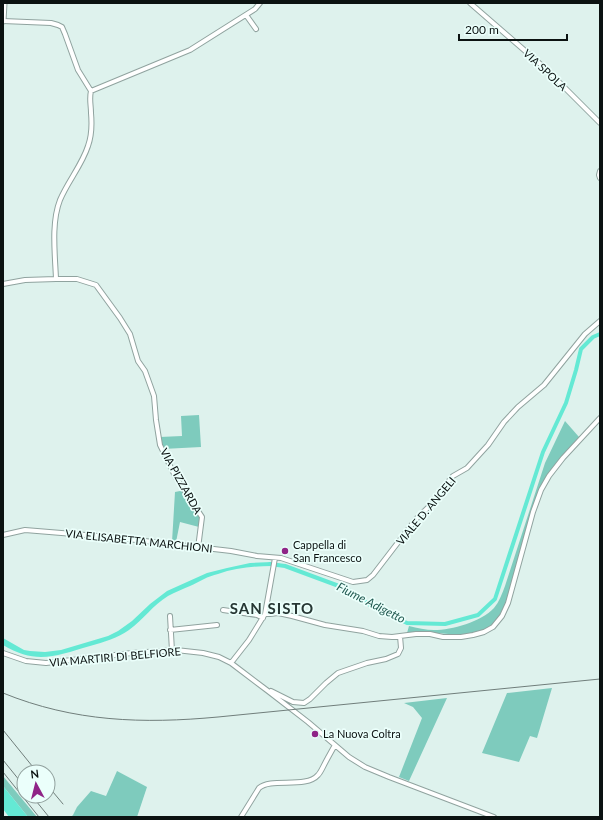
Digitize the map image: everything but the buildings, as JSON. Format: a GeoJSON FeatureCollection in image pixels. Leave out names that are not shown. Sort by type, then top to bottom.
{"type":"FeatureCollection","features":[{"type":"Feature","properties":{"kind":"main road"},"geometry":{"type":"LineString","coordinates":[[3,21],[4,3]]}},
{"type":"Feature","properties":{"kind":"street"},"geometry":{"type":"LineString","coordinates":[[56,279],[55,216],[60,200],[88,146],[91,132],[89,97],[91,91],[190,50],[256,9],[260,3]]}},
{"type":"Feature","properties":{"kind":"street","name":"VIA SPOLA"},"geometry":{"type":"LineString","coordinates":[[470,3],[546,69],[600,123]]}},
{"type":"Feature","properties":{"kind":"street"},"geometry":{"type":"LineString","coordinates":[[246,15],[256,29]]}},
{"type":"Feature","properties":{"kind":"street"},"geometry":{"type":"LineString","coordinates":[[3,21],[51,23],[62,28],[78,70],[91,91]]}},
{"type":"Feature","properties":{"kind":"street"},"geometry":{"type":"LineString","coordinates":[[600,171],[600,178]]}},
{"type":"Feature","properties":{"kind":"street","name":"VIA PIZZARDA"},"geometry":{"type":"LineString","coordinates":[[3,284],[24,280],[77,279],[96,285],[130,334],[138,360],[145,371],[154,396],[160,445],[175,476],[202,517],[198,548]]}},
{"type":"Feature","properties":{"kind":"street","name":"VIALE D. ANGELI"},"geometry":{"type":"LineString","coordinates":[[274,559],[281,558],[353,582],[368,580],[416,519],[436,500],[443,488],[453,476],[467,468],[488,445],[504,422],[518,407],[544,385],[585,334],[600,321]]}},
{"type":"Feature","properties":{"kind":"street"},"geometry":{"type":"LineString","coordinates":[[223,610],[257,616],[278,614],[292,616],[363,631],[379,636],[392,637],[430,634],[443,637],[461,637],[484,632],[493,627],[502,616],[508,603],[533,512],[541,490],[549,476],[563,458],[600,418]]}},
{"type":"Feature","properties":{"kind":"street","name":"VIA ELISABETTA MARCHIONI"},"geometry":{"type":"LineString","coordinates":[[3,535],[26,530],[46,531],[231,551],[274,559]]}},
{"type":"Feature","properties":{"kind":"street"},"geometry":{"type":"LineString","coordinates":[[231,663],[249,640],[264,616],[274,559]]}},
{"type":"Feature","properties":{"kind":"street"},"geometry":{"type":"LineString","coordinates":[[170,616],[172,651]]}},
{"type":"Feature","properties":{"kind":"street"},"geometry":{"type":"LineString","coordinates":[[170,630],[217,625]]}},
{"type":"Feature","properties":{"kind":"street"},"geometry":{"type":"LineString","coordinates":[[268,691],[272,691],[293,702],[304,703],[338,673],[398,654],[401,648],[400,636]]}},
{"type":"Feature","properties":{"kind":"street","name":"VIA MARTIRI DI BELFIORE"},"geometry":{"type":"LineString","coordinates":[[3,653],[26,661],[46,663],[125,654],[172,651],[189,651],[219,657],[231,663],[308,722],[349,757],[365,767],[494,817]]}},
{"type":"Feature","properties":{"kind":"street"},"geometry":{"type":"LineString","coordinates":[[241,817],[262,785],[307,781],[318,776],[335,745]]}},
{"type":"Feature","properties":{"kind":"shaded area"},"geometry":{"type":"Polygon","coordinates":[[[199,415],[201,447],[163,449],[160,437],[182,436],[181,416],[199,415]]]}},
{"type":"Feature","properties":{"kind":"shaded area"},"geometry":{"type":"Polygon","coordinates":[[[565,421],[579,437],[564,454],[546,483],[535,506],[509,599],[499,619],[486,631],[473,634],[460,635],[425,632],[407,633],[409,626],[434,630],[457,627],[482,617],[496,606],[505,586],[545,463],[565,421]]]}},
{"type":"Feature","properties":{"kind":"shaded area"},"geometry":{"type":"Polygon","coordinates":[[[185,490],[197,509],[196,512],[200,517],[199,527],[180,522],[176,542],[172,542],[175,492],[185,490]]]}},
{"type":"Feature","properties":{"kind":"shaded area"},"geometry":{"type":"Polygon","coordinates":[[[272,562],[272,566],[258,566],[231,570],[214,575],[173,593],[125,633],[116,638],[100,643],[67,653],[46,657],[26,655],[3,645],[3,638],[24,650],[45,652],[61,650],[108,636],[132,621],[167,591],[207,573],[250,563],[272,562]]]}},
{"type":"Feature","properties":{"kind":"shaded area"},"geometry":{"type":"Polygon","coordinates":[[[552,688],[537,738],[530,736],[519,762],[482,753],[507,693],[552,688]]]}},
{"type":"Feature","properties":{"kind":"shaded area"},"geometry":{"type":"Polygon","coordinates":[[[447,698],[409,781],[399,777],[422,718],[413,707],[404,703],[447,698]]]}},
{"type":"Feature","properties":{"kind":"shaded area"},"geometry":{"type":"Polygon","coordinates":[[[117,771],[147,787],[137,817],[71,817],[77,807],[91,791],[106,796],[117,771]]]}},
{"type":"Feature","properties":{"kind":"shaded area"},"geometry":{"type":"Polygon","coordinates":[[[3,776],[16,792],[16,802],[3,786],[3,776]]]}},
{"type":"Feature","properties":{"kind":"shaded area"},"geometry":{"type":"Polygon","coordinates":[[[3,786],[28,817],[9,817],[3,809],[3,786]]]}},
{"type":"Feature","properties":{"kind":"shaded area"},"geometry":{"type":"Polygon","coordinates":[[[18,804],[26,804],[37,817],[28,817],[18,804]]]}},
{"type":"Feature","properties":{"kind":"waterway","name":"Fiume Adigetto"},"geometry":{"type":"LineString","coordinates":[[270,564],[285,566],[347,589],[373,607],[407,623],[445,624],[478,615],[495,599],[543,452],[566,403],[581,349],[593,337],[600,334]]}},
{"type":"Feature","properties":{"kind":"railway"},"geometry":{"type":"LineString","coordinates":[[3,693],[30,703],[82,715],[136,720],[163,720],[218,717],[600,679]]}},
{"type":"Feature","properties":{"kind":"railway"},"geometry":{"type":"LineString","coordinates":[[3,730],[31,764]]}},
{"type":"Feature","properties":{"kind":"railway"},"geometry":{"type":"LineString","coordinates":[[3,760],[16,776]]}},
{"type":"Feature","properties":{"kind":"railway"},"geometry":{"type":"LineString","coordinates":[[3,772],[39,817]]}},
{"type":"Feature","properties":{"kind":"railway"},"geometry":{"type":"LineString","coordinates":[[56,796],[63,804]]}},
{"type":"Feature","properties":{"kind":"railway"},"geometry":{"type":"LineString","coordinates":[[38,804],[49,817]]}},
{"type":"Feature","properties":{"kind":"place","name":"Cappella di San Francesco"},"geometry":{"type":"Point","coordinates":[285,551]}},
{"type":"Feature","properties":{"kind":"place","name":"La Nuova Coltra"},"geometry":{"type":"Point","coordinates":[315,734]}},
{"type":"Feature","properties":{"kind":"district","name":"SAN SISTO"},"geometry":{"type":"Point","coordinates":[272,609]}}]}
